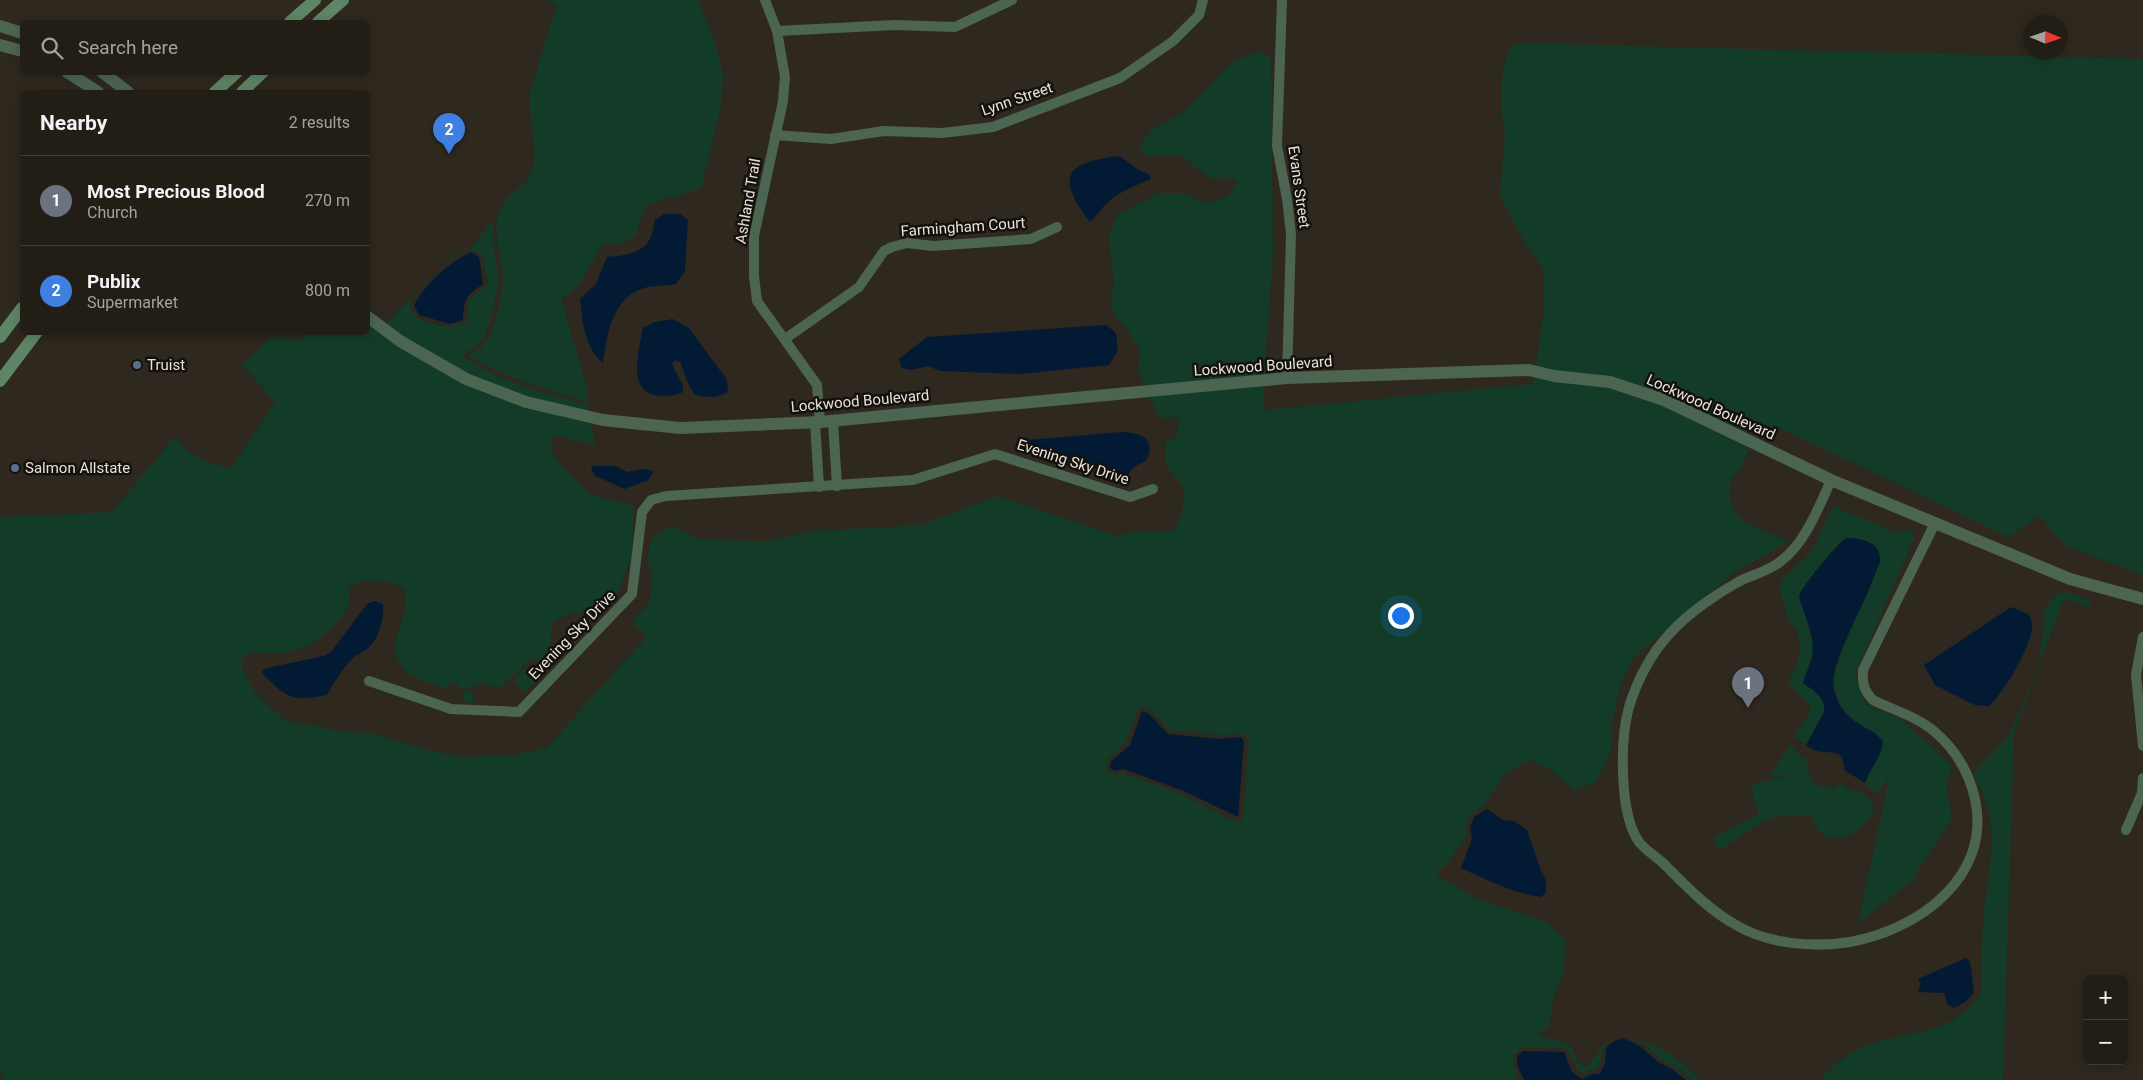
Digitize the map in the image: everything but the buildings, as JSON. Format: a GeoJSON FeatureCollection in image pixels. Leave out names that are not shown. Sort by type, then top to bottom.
{"type":"FeatureCollection","features":[{"type":"Feature","properties":{"kind":"main road"},"geometry":{"type":"LineString","coordinates":[[292,20],[315,0]]}},
{"type":"Feature","properties":{"kind":"main road"},"geometry":{"type":"LineString","coordinates":[[320,20],[343,0]]}},
{"type":"Feature","properties":{"kind":"main road"},"geometry":{"type":"LineString","coordinates":[[217,90],[234,75]]}},
{"type":"Feature","properties":{"kind":"main road"},"geometry":{"type":"LineString","coordinates":[[244,90],[260,75]]}},
{"type":"Feature","properties":{"kind":"main road"},"geometry":{"type":"LineString","coordinates":[[0,337],[20,311]]}},
{"type":"Feature","properties":{"kind":"main road"},"geometry":{"type":"LineString","coordinates":[[0,381],[35,335]]}},
{"type":"Feature","properties":{"kind":"street","name":"Ashland Trail"},"geometry":{"type":"LineString","coordinates":[[765,0],[777,30],[785,77],[783,100],[754,236],[754,276],[757,300],[817,385],[823,422]]}},
{"type":"Feature","properties":{"kind":"street"},"geometry":{"type":"LineString","coordinates":[[777,30],[895,25],[955,27],[1012,0]]}},
{"type":"Feature","properties":{"kind":"street","name":"Lynn Street"},"geometry":{"type":"LineString","coordinates":[[775,135],[831,139],[884,131],[942,133],[993,126],[1120,78],[1174,41],[1198,15],[1203,0]]}},
{"type":"Feature","properties":{"kind":"street","name":"Evans Street"},"geometry":{"type":"LineString","coordinates":[[1282,0],[1278,146],[1291,234],[1287,378]]}},
{"type":"Feature","properties":{"kind":"street"},"geometry":{"type":"LineString","coordinates":[[0,26],[20,31]]}},
{"type":"Feature","properties":{"kind":"street"},"geometry":{"type":"LineString","coordinates":[[0,45],[20,50]]}},
{"type":"Feature","properties":{"kind":"street"},"geometry":{"type":"LineString","coordinates":[[72,75],[95,90]]}},
{"type":"Feature","properties":{"kind":"street"},"geometry":{"type":"LineString","coordinates":[[106,75],[125,90]]}},
{"type":"Feature","properties":{"kind":"street","name":"Farmingham Court"},"geometry":{"type":"LineString","coordinates":[[785,339],[859,287],[884,251],[892,247],[907,243],[933,246],[1031,239],[1056,227]]}},
{"type":"Feature","properties":{"kind":"street","name":"Lockwood Boulevard"},"geometry":{"type":"LineString","coordinates":[[370,318],[400,341],[466,378],[526,402],[603,420],[680,428],[823,422],[1287,378],[1529,370],[1554,376],[1610,382],[1664,400],[1831,480],[2070,578],[2143,599]]}},
{"type":"Feature","properties":{"kind":"street"},"geometry":{"type":"LineString","coordinates":[[823,422],[837,486]]}},
{"type":"Feature","properties":{"kind":"street"},"geometry":{"type":"LineString","coordinates":[[819,487],[823,422]]}},
{"type":"Feature","properties":{"kind":"street","name":"Evening Sky Drive"},"geometry":{"type":"LineString","coordinates":[[369,681],[451,709],[519,712],[632,594],[642,512],[651,500],[666,496],[913,480],[995,454],[1130,497],[1153,489]]}},
{"type":"Feature","properties":{"kind":"street"},"geometry":{"type":"LineString","coordinates":[[1831,480],[1800,541],[1781,562],[1750,576],[1707,600],[1674,627],[1645,666],[1629,708],[1622,756],[1626,807],[1638,841],[1663,862],[1702,903],[1744,929],[1765,938],[1806,944],[1849,942],[1885,932],[1918,916],[1949,892],[1966,869],[1976,841],[1978,810],[1972,786],[1962,762],[1947,743],[1932,729],[1873,700],[1867,694],[1862,682],[1863,670],[1935,523]]}},
{"type":"Feature","properties":{"kind":"street"},"geometry":{"type":"LineString","coordinates":[[2143,637],[2136,675],[2143,746]]}},
{"type":"Feature","properties":{"kind":"street"},"geometry":{"type":"LineString","coordinates":[[2126,830],[2142,793],[2143,778]]}},
{"type":"Feature","properties":{"kind":"green space"},"geometry":{"type":"Polygon","coordinates":[[[546,0],[698,0],[717,48],[723,75],[721,106],[702,186],[688,193],[659,200],[645,206],[636,235],[623,243],[603,244],[579,285],[561,299],[588,391],[587,398],[582,400],[524,381],[468,356],[482,346],[489,338],[500,303],[503,272],[497,240],[497,224],[500,209],[508,198],[526,181],[533,167],[534,147],[529,96],[557,4],[546,0]]]}},
{"type":"Feature","properties":{"kind":"green space"},"geometry":{"type":"Polygon","coordinates":[[[1514,43],[2023,56],[2023,60],[2068,60],[2068,57],[2143,59],[2143,575],[2066,546],[2039,516],[2009,537],[1786,431],[1742,418],[1745,434],[1667,396],[1536,367],[1543,317],[1544,270],[1524,241],[1500,196],[1505,135],[1501,107],[1502,78],[1507,55],[1514,43]]]}},
{"type":"Feature","properties":{"kind":"green space"},"geometry":{"type":"Polygon","coordinates":[[[1260,51],[1271,58],[1273,255],[1264,376],[1146,387],[1138,372],[1140,352],[1129,331],[1115,316],[1111,307],[1114,281],[1109,238],[1113,222],[1122,212],[1159,193],[1184,193],[1196,200],[1207,203],[1229,195],[1238,180],[1208,177],[1182,156],[1145,156],[1140,144],[1152,130],[1185,111],[1232,62],[1260,51]]]}},
{"type":"Feature","properties":{"kind":"green space"},"geometry":{"type":"Polygon","coordinates":[[[493,220],[493,244],[499,280],[492,314],[483,340],[464,354],[465,359],[498,377],[580,403],[587,402],[589,412],[529,398],[491,385],[436,358],[386,324],[417,291],[409,304],[416,317],[441,326],[454,326],[467,322],[468,303],[472,297],[488,284],[483,257],[470,248],[445,262],[453,254],[472,246],[493,220]]]}},
{"type":"Feature","properties":{"kind":"green space"},"geometry":{"type":"Polygon","coordinates":[[[370,324],[460,380],[591,422],[595,445],[552,435],[552,452],[565,470],[590,494],[634,506],[632,555],[616,599],[605,603],[587,614],[567,614],[553,622],[548,653],[542,662],[530,659],[500,688],[483,684],[460,690],[457,683],[442,688],[413,677],[408,673],[399,662],[396,648],[406,604],[406,596],[403,589],[395,584],[382,582],[361,582],[349,587],[350,604],[345,613],[316,641],[291,652],[248,653],[242,660],[242,668],[255,693],[286,721],[348,732],[376,734],[413,746],[460,757],[513,755],[546,748],[645,639],[646,636],[632,622],[650,602],[652,568],[647,563],[651,539],[673,525],[696,539],[763,542],[813,531],[921,525],[997,496],[1117,536],[1134,532],[1174,530],[1182,514],[1184,488],[1166,466],[1166,442],[1177,436],[1179,417],[1160,418],[1149,396],[1264,385],[1264,410],[1533,384],[1535,376],[1608,386],[1662,404],[1747,445],[1748,450],[1745,459],[1731,479],[1730,499],[1733,508],[1738,515],[1753,526],[1788,542],[1735,572],[1634,657],[1620,686],[1613,720],[1610,754],[1596,782],[1574,790],[1551,770],[1529,760],[1505,774],[1483,806],[1470,816],[1465,828],[1467,834],[1450,860],[1436,875],[1479,900],[1545,921],[1565,939],[1564,973],[1554,995],[1549,1027],[1537,1034],[1552,1040],[1564,1041],[1571,1046],[1578,1062],[1588,1067],[1605,1042],[1608,1041],[1597,1070],[1591,1070],[1583,1074],[1577,1069],[1565,1048],[1523,1047],[1513,1055],[1513,1066],[1519,1080],[4,1080],[0,1072],[0,516],[112,512],[170,442],[177,437],[193,455],[231,468],[275,402],[242,364],[271,338],[301,339],[306,335],[370,335],[370,324]],[[1142,707],[1138,710],[1126,743],[1108,759],[1106,770],[1115,775],[1123,773],[1182,794],[1228,818],[1241,821],[1243,818],[1249,741],[1243,734],[1219,735],[1170,730],[1151,711],[1142,707]]]}},
{"type":"Feature","properties":{"kind":"green space"},"geometry":{"type":"Polygon","coordinates":[[[1833,506],[1897,533],[1910,529],[1914,539],[1855,674],[1864,702],[1879,711],[1899,718],[1952,765],[1946,784],[1952,819],[1911,881],[1858,924],[1890,775],[1879,792],[1874,793],[1865,783],[1876,763],[1876,733],[1856,721],[1843,709],[1836,697],[1834,683],[1841,654],[1880,562],[1838,544],[1800,592],[1813,647],[1803,683],[1821,698],[1824,707],[1824,712],[1806,745],[1794,736],[1810,711],[1810,705],[1788,683],[1799,655],[1799,642],[1796,626],[1791,627],[1779,587],[1783,579],[1812,551],[1833,506]]]}},
{"type":"Feature","properties":{"kind":"green space"},"geometry":{"type":"Polygon","coordinates":[[[2064,591],[2089,601],[2091,609],[2069,599],[2063,601],[2014,733],[2003,1080],[1819,1080],[1839,1061],[1863,1047],[1944,1024],[1968,1009],[1981,993],[1982,929],[1990,864],[1991,837],[1987,804],[1973,773],[2009,737],[2040,661],[2045,607],[2052,601],[2052,598],[2064,591]]]}},
{"type":"Feature","properties":{"kind":"green space"},"geometry":{"type":"Polygon","coordinates":[[[525,667],[538,679],[525,692],[515,682],[515,678],[525,667]]]}},
{"type":"Feature","properties":{"kind":"green space"},"geometry":{"type":"Polygon","coordinates":[[[463,691],[473,691],[473,703],[463,702],[463,691]]]}},
{"type":"Feature","properties":{"kind":"green space"},"geometry":{"type":"Polygon","coordinates":[[[1789,745],[1796,749],[1795,752],[1809,761],[1807,772],[1816,785],[1834,788],[1840,783],[1854,792],[1856,789],[1868,798],[1873,805],[1872,812],[1867,821],[1849,835],[1838,838],[1828,837],[1819,830],[1812,816],[1787,815],[1765,820],[1720,850],[1713,838],[1758,814],[1751,785],[1796,774],[1769,778],[1789,745]]]}},
{"type":"Feature","properties":{"kind":"green space"},"geometry":{"type":"Polygon","coordinates":[[[1633,1039],[1661,1049],[1678,1060],[1701,1080],[1692,1080],[1676,1067],[1660,1059],[1643,1043],[1633,1039]]]}},
{"type":"Feature","properties":{"kind":"water"},"geometry":{"type":"Polygon","coordinates":[[[1120,156],[1137,169],[1150,175],[1151,179],[1113,198],[1090,222],[1072,193],[1071,174],[1077,167],[1087,162],[1120,156]]]}},
{"type":"Feature","properties":{"kind":"water"},"geometry":{"type":"Polygon","coordinates":[[[664,214],[680,214],[688,220],[685,271],[676,284],[641,289],[631,294],[623,302],[612,320],[603,363],[588,342],[580,299],[596,284],[607,257],[625,255],[642,248],[651,237],[655,220],[664,214]]]}},
{"type":"Feature","properties":{"kind":"water"},"geometry":{"type":"Polygon","coordinates":[[[471,252],[479,257],[483,284],[467,298],[463,320],[450,324],[419,315],[414,305],[432,280],[446,268],[471,252]]]}},
{"type":"Feature","properties":{"kind":"water"},"geometry":{"type":"Polygon","coordinates":[[[673,319],[689,328],[727,380],[728,392],[712,397],[695,395],[680,362],[675,360],[672,364],[683,386],[683,392],[671,396],[657,396],[650,394],[641,385],[637,366],[643,328],[655,322],[673,319]]]}},
{"type":"Feature","properties":{"kind":"water"},"geometry":{"type":"Polygon","coordinates":[[[1106,325],[1116,333],[1118,350],[1109,365],[1021,374],[940,371],[928,366],[911,370],[902,368],[899,359],[927,337],[1106,325]]]}},
{"type":"Feature","properties":{"kind":"water"},"geometry":{"type":"Polygon","coordinates":[[[1122,432],[1141,435],[1150,446],[1147,460],[1134,467],[1127,476],[1120,476],[1029,447],[1027,440],[1122,432]]]}},
{"type":"Feature","properties":{"kind":"water"},"geometry":{"type":"Polygon","coordinates":[[[593,466],[615,466],[627,472],[645,469],[654,471],[648,480],[625,489],[595,476],[591,469],[593,466]]]}},
{"type":"Feature","properties":{"kind":"water"},"geometry":{"type":"Polygon","coordinates":[[[1846,538],[1870,542],[1880,555],[1880,562],[1838,662],[1833,683],[1838,701],[1848,716],[1883,741],[1878,758],[1865,783],[1844,770],[1843,762],[1838,754],[1817,751],[1806,745],[1824,712],[1824,707],[1821,698],[1803,683],[1813,649],[1811,634],[1799,597],[1801,591],[1813,575],[1846,538]]]}},
{"type":"Feature","properties":{"kind":"water"},"geometry":{"type":"Polygon","coordinates":[[[375,601],[383,604],[383,610],[382,622],[375,639],[366,650],[348,663],[327,695],[307,698],[292,696],[279,689],[263,674],[262,671],[267,668],[324,656],[331,652],[367,604],[375,601]]]}},
{"type":"Feature","properties":{"kind":"water"},"geometry":{"type":"Polygon","coordinates":[[[2011,607],[2028,614],[2032,624],[2031,633],[2023,656],[1995,700],[1989,706],[1975,705],[1935,685],[1924,665],[2011,607]]]}},
{"type":"Feature","properties":{"kind":"water"},"geometry":{"type":"Polygon","coordinates":[[[1142,711],[1148,713],[1168,734],[1219,739],[1241,737],[1244,742],[1238,817],[1184,791],[1123,769],[1116,771],[1110,768],[1111,761],[1130,745],[1142,711]]]}},
{"type":"Feature","properties":{"kind":"water"},"geometry":{"type":"Polygon","coordinates":[[[1487,809],[1503,820],[1514,821],[1527,830],[1546,880],[1546,892],[1541,897],[1510,889],[1461,868],[1472,839],[1470,828],[1474,817],[1487,809]]]}},
{"type":"Feature","properties":{"kind":"water"},"geometry":{"type":"Polygon","coordinates":[[[1966,958],[1970,962],[1974,993],[1965,1002],[1954,1008],[1948,1005],[1944,993],[1918,992],[1921,984],[1918,979],[1966,958]]]}},
{"type":"Feature","properties":{"kind":"water"},"geometry":{"type":"Polygon","coordinates":[[[1623,1038],[1640,1046],[1658,1062],[1686,1080],[1524,1080],[1517,1065],[1517,1056],[1523,1051],[1564,1052],[1572,1072],[1582,1079],[1593,1074],[1600,1074],[1605,1063],[1606,1048],[1613,1042],[1623,1038]]]}},
{"type":"Feature","properties":{"kind":"place","name":"Publix"},"geometry":{"type":"Point","coordinates":[449,154]}},
{"type":"Feature","properties":{"kind":"place","name":"Truist"},"geometry":{"type":"Point","coordinates":[137,365]}},
{"type":"Feature","properties":{"kind":"place","name":"Salmon Allstate"},"geometry":{"type":"Point","coordinates":[15,468]}},
{"type":"Feature","properties":{"kind":"place","name":"Most Precious Blood"},"geometry":{"type":"Point","coordinates":[1748,708]}}]}
